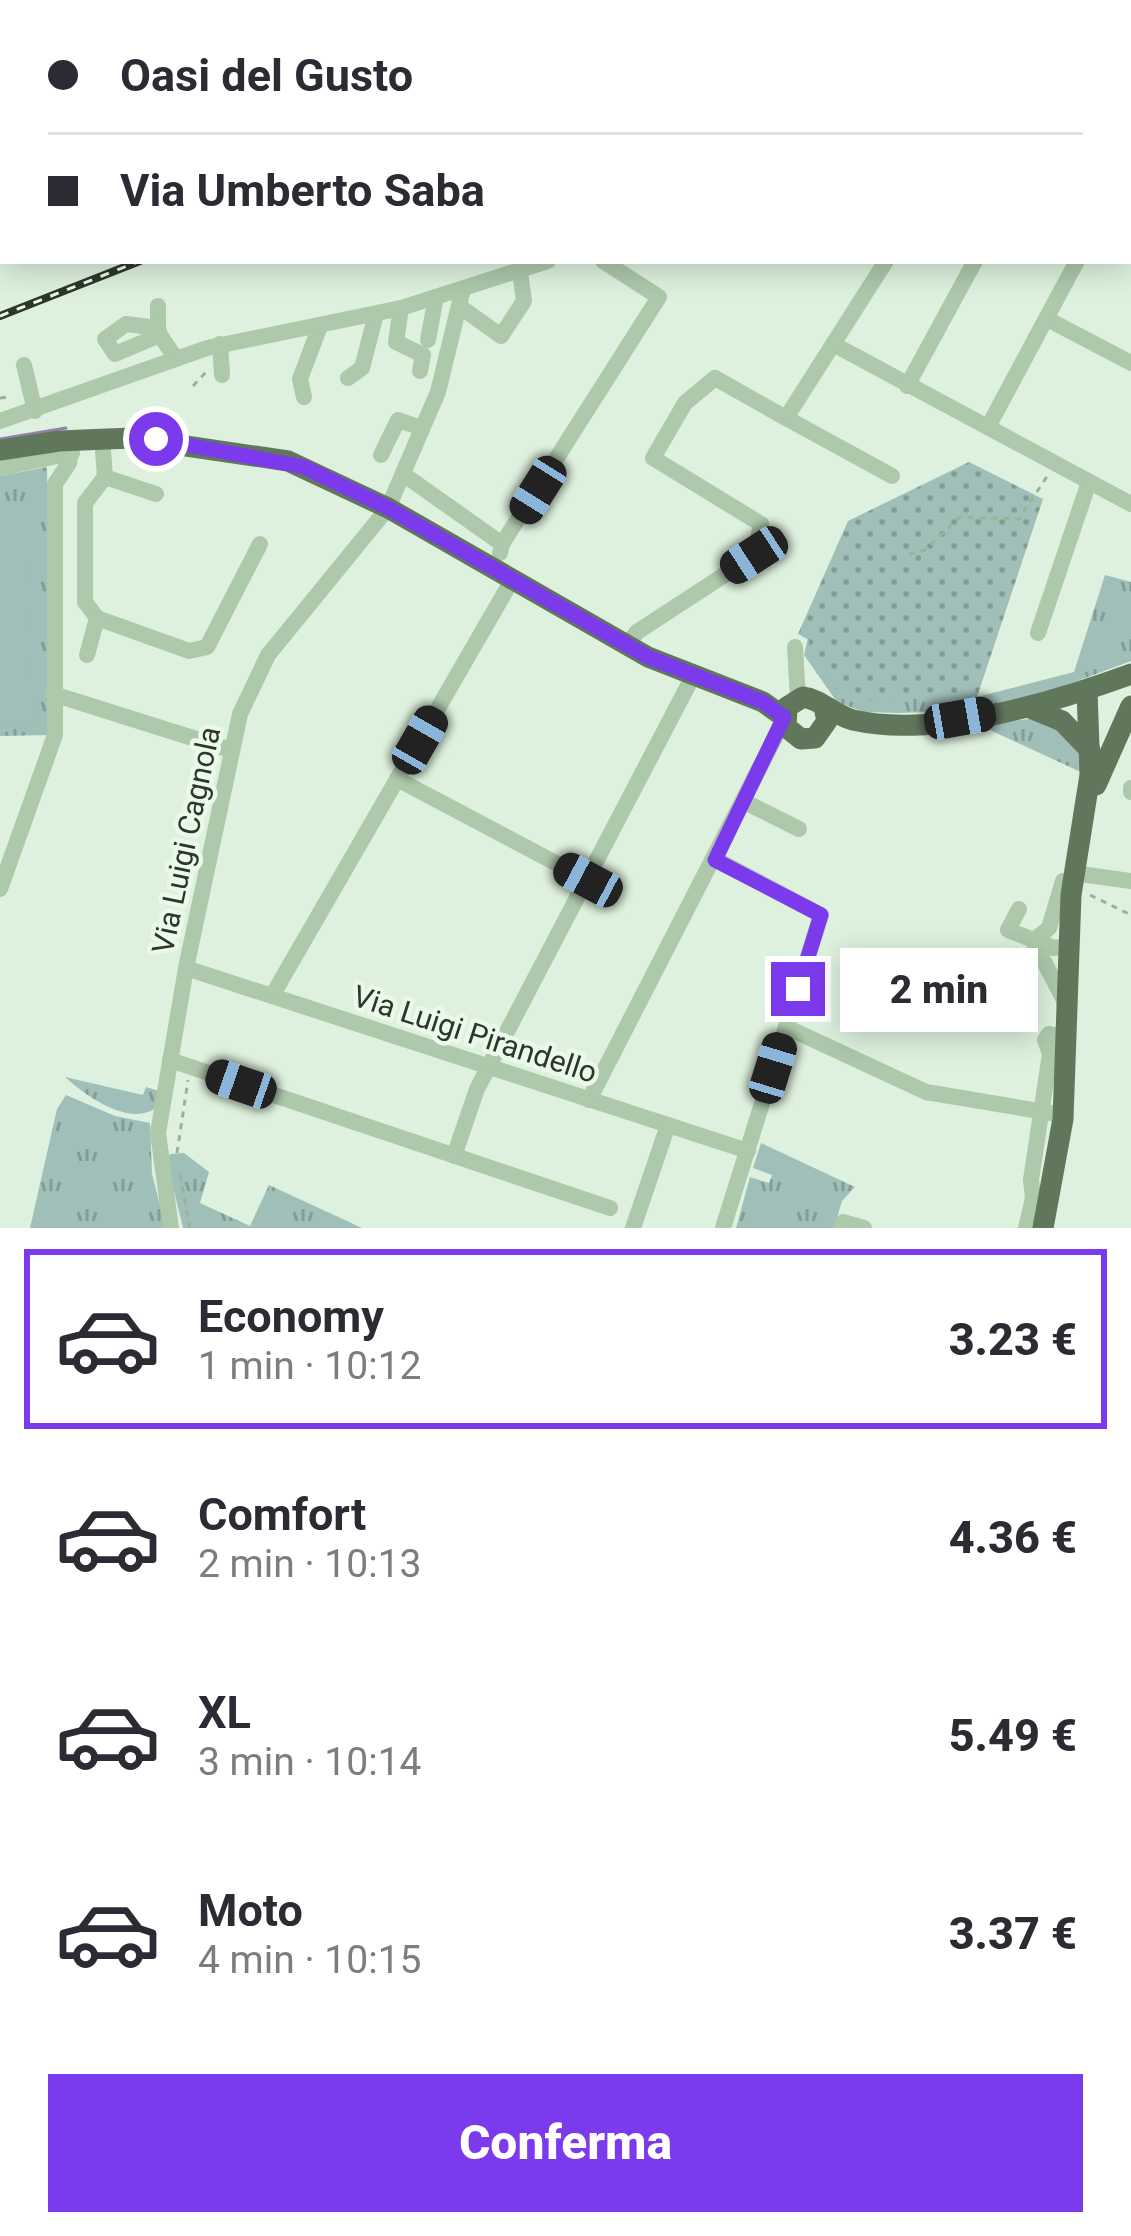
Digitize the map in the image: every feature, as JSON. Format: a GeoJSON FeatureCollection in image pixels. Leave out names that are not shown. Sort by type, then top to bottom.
{"type":"FeatureCollection","features":[{"type":"Feature","properties":{"kind":"main road"},"geometry":{"type":"LineString","coordinates":[[0,451],[72,446],[102,437],[178,442],[289,461],[388,508],[692,678],[763,702],[854,720],[929,721],[1028,707],[1131,674]]}},
{"type":"Feature","properties":{"kind":"main road"},"geometry":{"type":"LineString","coordinates":[[1043,1228],[1041,1200],[1063,1114],[1072,884],[1106,714],[1088,690]]}},
{"type":"Feature","properties":{"kind":"main road"},"geometry":{"type":"LineString","coordinates":[[1101,746],[1131,706]]}},
{"type":"Feature","properties":{"kind":"main road"},"geometry":{"type":"LineString","coordinates":[[800,707],[823,731]]}},
{"type":"Feature","properties":{"kind":"main road"},"geometry":{"type":"LineString","coordinates":[[800,707],[801,739],[854,720]]}},
{"type":"Feature","properties":{"kind":"main road"},"geometry":{"type":"LineString","coordinates":[[1028,707],[1062,721],[1101,746]]}},
{"type":"Feature","properties":{"kind":"street"},"geometry":{"type":"LineString","coordinates":[[0,421],[214,346],[376,314],[436,297],[461,298],[540,264]]}},
{"type":"Feature","properties":{"kind":"street"},"geometry":{"type":"LineString","coordinates":[[272,996],[397,779],[503,576],[502,544],[658,297],[608,264]]}},
{"type":"Feature","properties":{"kind":"street"},"geometry":{"type":"LineString","coordinates":[[786,418],[884,264]]}},
{"type":"Feature","properties":{"kind":"street"},"geometry":{"type":"LineString","coordinates":[[907,386],[973,264]]}},
{"type":"Feature","properties":{"kind":"street"},"geometry":{"type":"LineString","coordinates":[[988,427],[1076,264]]}},
{"type":"Feature","properties":{"kind":"street"},"geometry":{"type":"LineString","coordinates":[[461,298],[501,336],[524,302],[520,272]]}},
{"type":"Feature","properties":{"kind":"street"},"geometry":{"type":"LineString","coordinates":[[428,340],[436,297]]}},
{"type":"Feature","properties":{"kind":"street","name":"Via Luigi Cagnola"},"geometry":{"type":"LineString","coordinates":[[171,1228],[158,1132],[186,968],[240,714],[268,656],[388,508],[438,392],[461,298]]}},
{"type":"Feature","properties":{"kind":"street"},"geometry":{"type":"LineString","coordinates":[[158,306],[159,332],[176,359]]}},
{"type":"Feature","properties":{"kind":"street"},"geometry":{"type":"LineString","coordinates":[[401,308],[397,342],[423,355],[420,371]]}},
{"type":"Feature","properties":{"kind":"street"},"geometry":{"type":"LineString","coordinates":[[348,378],[362,368],[376,314]]}},
{"type":"Feature","properties":{"kind":"street"},"geometry":{"type":"LineString","coordinates":[[1048,320],[1131,363]]}},
{"type":"Feature","properties":{"kind":"street"},"geometry":{"type":"LineString","coordinates":[[126,324],[159,332],[128,353],[116,354],[103,333],[126,324]]}},
{"type":"Feature","properties":{"kind":"street"},"geometry":{"type":"LineString","coordinates":[[304,397],[300,380],[320,326]]}},
{"type":"Feature","properties":{"kind":"street"},"geometry":{"type":"LineString","coordinates":[[833,344],[1131,504]]}},
{"type":"Feature","properties":{"kind":"street"},"geometry":{"type":"LineString","coordinates":[[214,346],[222,375]]}},
{"type":"Feature","properties":{"kind":"street"},"geometry":{"type":"LineString","coordinates":[[24,365],[35,412]]}},
{"type":"Feature","properties":{"kind":"street"},"geometry":{"type":"LineString","coordinates":[[627,645],[637,632],[754,555],[761,524],[653,458],[685,404],[716,378],[892,476]]}},
{"type":"Feature","properties":{"kind":"street"},"geometry":{"type":"LineString","coordinates":[[381,455],[398,420],[422,428]]}},
{"type":"Feature","properties":{"kind":"street"},"geometry":{"type":"LineString","coordinates":[[102,437],[105,477],[85,503],[85,602],[97,618],[189,651],[206,647],[260,544]]}},
{"type":"Feature","properties":{"kind":"street"},"geometry":{"type":"LineString","coordinates":[[0,468],[72,446]]}},
{"type":"Feature","properties":{"kind":"street"},"geometry":{"type":"LineString","coordinates":[[0,890],[55,735],[55,484],[72,446]]}},
{"type":"Feature","properties":{"kind":"street"},"geometry":{"type":"LineString","coordinates":[[403,474],[502,544]]}},
{"type":"Feature","properties":{"kind":"street"},"geometry":{"type":"LineString","coordinates":[[105,477],[156,494]]}},
{"type":"Feature","properties":{"kind":"street"},"geometry":{"type":"LineString","coordinates":[[1038,633],[1089,482]]}},
{"type":"Feature","properties":{"kind":"street"},"geometry":{"type":"LineString","coordinates":[[87,655],[97,618]]}},
{"type":"Feature","properties":{"kind":"street"},"geometry":{"type":"LineString","coordinates":[[590,1100],[767,760],[800,707],[796,656]]}},
{"type":"Feature","properties":{"kind":"street"},"geometry":{"type":"LineString","coordinates":[[454,1156],[489,1067],[692,678]]}},
{"type":"Feature","properties":{"kind":"street"},"geometry":{"type":"LineString","coordinates":[[53,694],[231,751]]}},
{"type":"Feature","properties":{"kind":"street"},"geometry":{"type":"LineString","coordinates":[[767,760],[801,739]]}},
{"type":"Feature","properties":{"kind":"street"},"geometry":{"type":"LineString","coordinates":[[397,779],[588,880]]}},
{"type":"Feature","properties":{"kind":"street"},"geometry":{"type":"LineString","coordinates":[[745,802],[799,829]]}},
{"type":"Feature","properties":{"kind":"street"},"geometry":{"type":"LineString","coordinates":[[1037,938],[1060,907],[1065,871],[1082,831]]}},
{"type":"Feature","properties":{"kind":"street"},"geometry":{"type":"LineString","coordinates":[[715,860],[821,915],[723,1228]]}},
{"type":"Feature","properties":{"kind":"street"},"geometry":{"type":"LineString","coordinates":[[1072,884],[1131,881]]}},
{"type":"Feature","properties":{"kind":"street"},"geometry":{"type":"LineString","coordinates":[[1019,909],[1009,931],[1070,945]]}},
{"type":"Feature","properties":{"kind":"street"},"geometry":{"type":"LineString","coordinates":[[1037,938],[1068,1009]]}},
{"type":"Feature","properties":{"kind":"street","name":"Via Luigi Pirandello"},"geometry":{"type":"LineString","coordinates":[[186,968],[748,1151]]}},
{"type":"Feature","properties":{"kind":"street"},"geometry":{"type":"LineString","coordinates":[[786,1027],[926,1092],[1063,1114]]}},
{"type":"Feature","properties":{"kind":"street"},"geometry":{"type":"LineString","coordinates":[[1026,1228],[1041,1200],[1039,1111],[1050,1054],[1045,1040],[1049,1034],[1067,1038]]}},
{"type":"Feature","properties":{"kind":"street"},"geometry":{"type":"LineString","coordinates":[[170,1060],[610,1208]]}},
{"type":"Feature","properties":{"kind":"street"},"geometry":{"type":"LineString","coordinates":[[633,1228],[668,1125]]}},
{"type":"Feature","properties":{"kind":"street"},"geometry":{"type":"LineString","coordinates":[[841,1228],[843,1222],[864,1228]]}},
{"type":"Feature","properties":{"kind":"path"},"geometry":{"type":"LineString","coordinates":[[193,386],[209,366],[214,346]]}},
{"type":"Feature","properties":{"kind":"path"},"geometry":{"type":"LineString","coordinates":[[909,554],[926,550],[960,517],[1019,519],[1054,463]]}},
{"type":"Feature","properties":{"kind":"path"},"geometry":{"type":"LineString","coordinates":[[1072,884],[1131,915]]}},
{"type":"Feature","properties":{"kind":"path"},"geometry":{"type":"LineString","coordinates":[[170,1060],[190,1071],[177,1155]]}},
{"type":"Feature","properties":{"kind":"path"},"geometry":{"type":"LineString","coordinates":[[178,1170],[190,1228]]}},
{"type":"Feature","properties":{"kind":"green space"},"geometry":{"type":"Polygon","coordinates":[[[969,462],[1043,499],[977,697],[855,700],[839,692],[809,659],[809,640],[798,634],[848,521],[969,462]]]}},
{"type":"Feature","properties":{"kind":"green space"},"geometry":{"type":"Polygon","coordinates":[[[47,467],[50,735],[0,736],[0,476],[47,467]]]}},
{"type":"Feature","properties":{"kind":"green space"},"geometry":{"type":"Polygon","coordinates":[[[0,532],[29,532],[33,722],[0,723],[0,532]]]}},
{"type":"Feature","properties":{"kind":"green space"},"geometry":{"type":"Polygon","coordinates":[[[1105,575],[1131,582],[1131,661],[1029,699],[964,711],[864,712],[837,702],[804,655],[808,638],[977,697],[1074,672],[1105,575]]]}},
{"type":"Feature","properties":{"kind":"green space"},"geometry":{"type":"Polygon","coordinates":[[[1045,717],[1084,753],[1085,774],[979,725],[1045,717]]]}},
{"type":"Feature","properties":{"kind":"green space"},"geometry":{"type":"Polygon","coordinates":[[[65,1077],[143,1095],[146,1087],[159,1091],[156,1108],[145,1113],[121,1112],[65,1077]]]}},
{"type":"Feature","properties":{"kind":"green space"},"geometry":{"type":"Polygon","coordinates":[[[66,1095],[115,1116],[150,1123],[152,1174],[166,1228],[30,1228],[57,1109],[66,1095]]]}},
{"type":"Feature","properties":{"kind":"green space"},"geometry":{"type":"Polygon","coordinates":[[[761,1143],[855,1187],[842,1201],[834,1228],[736,1228],[750,1177],[769,1183],[772,1175],[753,1168],[761,1143]]]}},
{"type":"Feature","properties":{"kind":"green space"},"geometry":{"type":"Polygon","coordinates":[[[184,1153],[209,1172],[200,1203],[250,1226],[269,1185],[362,1228],[183,1228],[167,1162],[170,1154],[184,1153]]]}},
{"type":"Feature","properties":{"kind":"waterway"},"geometry":{"type":"LineString","coordinates":[[0,439],[66,428]]}},
{"type":"Feature","properties":{"kind":"railway"},"geometry":{"type":"LineString","coordinates":[[0,316],[132,264]]}},
{"type":"Feature","properties":{"kind":"route"},"geometry":{"type":"LineString","coordinates":[[156,439],[304,467],[388,508],[648,657],[713,687],[763,702],[784,717],[715,860],[821,915],[798,989]]}}]}
